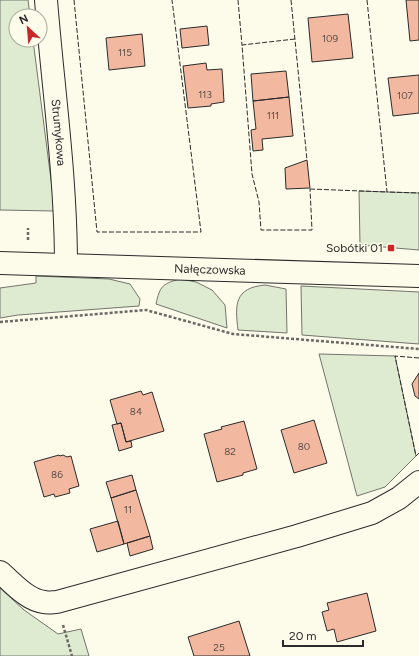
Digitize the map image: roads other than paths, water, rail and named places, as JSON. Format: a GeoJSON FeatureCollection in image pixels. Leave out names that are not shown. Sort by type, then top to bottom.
{"type":"FeatureCollection","features":[{"type":"Feature","properties":{"kind":"main road","name":"Strumykowa"},"geometry":{"type":"LineString","coordinates":[[46,0],[63,180],[66,265]]}},
{"type":"Feature","properties":{"kind":"main road","name":"Nałęczowska"},"geometry":{"type":"LineString","coordinates":[[0,263],[419,276]]}},
{"type":"Feature","properties":{"kind":"main road"},"geometry":{"type":"LineString","coordinates":[[0,572],[23,592],[35,600],[57,602],[297,536],[372,513],[399,498],[419,482]]}},
{"type":"Feature","properties":{"kind":"place","name":"Sobótki 01"},"geometry":{"type":"Point","coordinates":[391,248]}}]}
